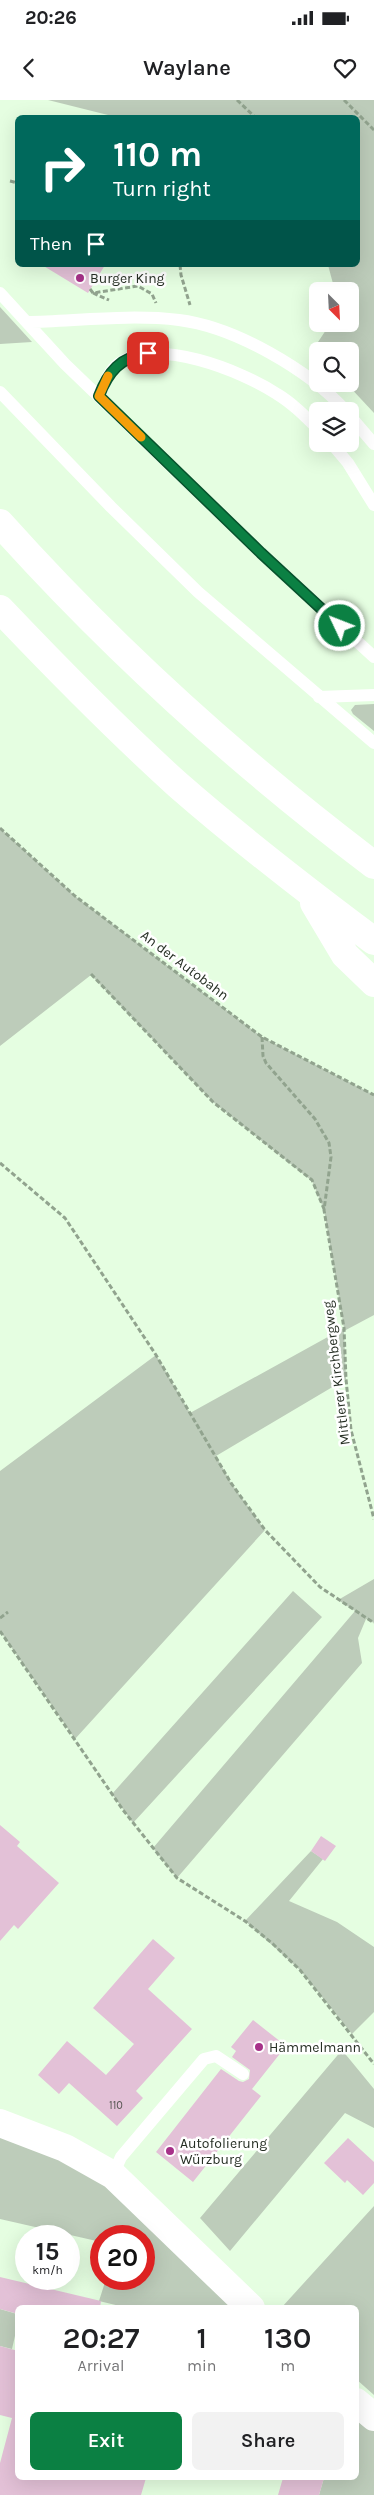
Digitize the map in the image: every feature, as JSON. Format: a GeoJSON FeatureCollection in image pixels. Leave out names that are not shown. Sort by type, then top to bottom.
{"type":"FeatureCollection","features":[{"type":"Feature","properties":{"kind":"main road"},"geometry":{"type":"LineString","coordinates":[[0,523],[114,641],[182,707],[260,774],[374,865]]}},
{"type":"Feature","properties":{"kind":"main road"},"geometry":{"type":"LineString","coordinates":[[0,609],[118,729],[178,785],[306,891],[374,941]]}},
{"type":"Feature","properties":{"kind":"main road"},"geometry":{"type":"LineString","coordinates":[[306,891],[345,955],[374,984]]}},
{"type":"Feature","properties":{"kind":"main road"},"geometry":{"type":"LineString","coordinates":[[0,2123],[65,2148],[113,2176],[248,2305]]}},
{"type":"Feature","properties":{"kind":"main road"},"geometry":{"type":"LineString","coordinates":[[359,2404],[374,2417]]}},
{"type":"Feature","properties":{"kind":"lane"},"geometry":{"type":"LineString","coordinates":[[0,293],[99,396],[261,553],[371,649]]}},
{"type":"Feature","properties":{"kind":"lane"},"geometry":{"type":"LineString","coordinates":[[27,322],[106,320],[134,317],[179,320],[238,338],[275,355],[309,377],[336,402]]}},
{"type":"Feature","properties":{"kind":"lane"},"geometry":{"type":"LineString","coordinates":[[99,396],[107,377],[118,364],[139,354],[164,354],[230,370],[277,394],[309,421]]}},
{"type":"Feature","properties":{"kind":"lane"},"geometry":{"type":"LineString","coordinates":[[0,392],[111,507],[198,592],[374,743]]}},
{"type":"Feature","properties":{"kind":"lane"},"geometry":{"type":"LineString","coordinates":[[359,426],[374,444]]}},
{"type":"Feature","properties":{"kind":"lane"},"geometry":{"type":"LineString","coordinates":[[338,452],[362,484],[374,505]]}},
{"type":"Feature","properties":{"kind":"lane"},"geometry":{"type":"LineString","coordinates":[[319,696],[374,695]]}},
{"type":"Feature","properties":{"kind":"lane"},"geometry":{"type":"LineString","coordinates":[[113,2176],[121,2157],[204,2059],[216,2056],[243,2074]]}},
{"type":"Feature","properties":{"kind":"path"},"geometry":{"type":"LineString","coordinates":[[237,100],[253,115]]}},
{"type":"Feature","properties":{"kind":"path"},"geometry":{"type":"LineString","coordinates":[[344,100],[359,115]]}},
{"type":"Feature","properties":{"kind":"path"},"geometry":{"type":"LineString","coordinates":[[360,116],[374,130]]}},
{"type":"Feature","properties":{"kind":"path"},"geometry":{"type":"LineString","coordinates":[[10,180],[15,182]]}},
{"type":"Feature","properties":{"kind":"path"},"geometry":{"type":"LineString","coordinates":[[180,267],[197,325]]}},
{"type":"Feature","properties":{"kind":"path"},"geometry":{"type":"LineString","coordinates":[[93,293],[138,286],[152,294],[163,320]]}},
{"type":"Feature","properties":{"kind":"path"},"geometry":{"type":"LineString","coordinates":[[90,289],[104,300],[115,300]]}},
{"type":"Feature","properties":{"kind":"path","name":"An der Autobahn"},"geometry":{"type":"LineString","coordinates":[[0,828],[76,896],[262,1036],[374,1095]]}},
{"type":"Feature","properties":{"kind":"path"},"geometry":{"type":"LineString","coordinates":[[91,974],[213,1102],[312,1180],[324,1210]]}},
{"type":"Feature","properties":{"kind":"path","name":"Mittlerer Kirchbergweg"},"geometry":{"type":"LineString","coordinates":[[262,1036],[262,1050],[266,1063],[316,1119],[329,1143],[331,1156],[324,1210],[344,1328],[351,1430],[374,1519]]}},
{"type":"Feature","properties":{"kind":"path"},"geometry":{"type":"LineString","coordinates":[[0,1163],[65,1218],[156,1355],[232,1483],[265,1530],[320,1587],[374,1623]]}},
{"type":"Feature","properties":{"kind":"path"},"geometry":{"type":"LineString","coordinates":[[0,1618],[8,1612]]}},
{"type":"Feature","properties":{"kind":"path"},"geometry":{"type":"LineString","coordinates":[[0,1631],[124,1810],[177,1878],[245,1921],[273,1944],[300,1970],[374,2064]]}},
{"type":"Feature","properties":{"kind":"green space"},"geometry":{"type":"Polygon","coordinates":[[[48,100],[374,100],[374,413],[354,392],[359,392],[359,342],[318,342],[325,332],[359,332],[359,282],[333,282],[329,267],[360,267],[360,115],[108,115],[48,100]]]}},
{"type":"Feature","properties":{"kind":"green space"},"geometry":{"type":"Polygon","coordinates":[[[0,307],[32,342],[0,344],[0,307]]]}},
{"type":"Feature","properties":{"kind":"green space"},"geometry":{"type":"Polygon","coordinates":[[[374,704],[374,731],[353,714],[351,710],[355,705],[374,704]]]}},
{"type":"Feature","properties":{"kind":"green space"},"geometry":{"type":"Polygon","coordinates":[[[0,828],[75,896],[262,1037],[374,1095],[374,1315],[344,1331],[346,1379],[216,1456],[231,1483],[265,1530],[75,1739],[0,1631],[0,1471],[156,1355],[190,1413],[344,1328],[324,1210],[312,1181],[213,1102],[91,975],[0,1046],[0,828]]]}},
{"type":"Feature","properties":{"kind":"green space"},"geometry":{"type":"Polygon","coordinates":[[[374,1579],[374,1623],[366,1619],[358,1638],[362,1663],[177,1878],[153,1848],[355,1611],[338,1600],[374,1579]]]}},
{"type":"Feature","properties":{"kind":"green space"},"geometry":{"type":"Polygon","coordinates":[[[293,1591],[322,1617],[133,1823],[112,1794],[293,1591]]]}},
{"type":"Feature","properties":{"kind":"green space"},"geometry":{"type":"Polygon","coordinates":[[[311,1851],[323,1859],[289,1901],[337,1922],[374,1947],[374,2012],[352,2034],[300,1970],[245,1921],[311,1851]]]}},
{"type":"Feature","properties":{"kind":"green space"},"geometry":{"type":"Polygon","coordinates":[[[342,2050],[374,2089],[374,2128],[345,2113],[230,2251],[200,2218],[342,2050]]]}},
{"type":"Feature","properties":{"kind":"green space"},"geometry":{"type":"Polygon","coordinates":[[[0,2123],[65,2148],[249,2305],[116,2305],[99,2301],[102,2290],[155,2290],[155,2225],[90,2225],[90,2239],[80,2237],[80,2225],[26,2225],[0,2219],[0,2123]]]}},
{"type":"Feature","properties":{"kind":"green space"},"geometry":{"type":"Polygon","coordinates":[[[374,2206],[374,2395],[359,2382],[359,2305],[284,2305],[374,2206]]]}},
{"type":"Feature","properties":{"kind":"green space"},"geometry":{"type":"Polygon","coordinates":[[[0,2309],[15,2313],[15,2336],[12,2349],[0,2346],[0,2309]]]}},
{"type":"Feature","properties":{"kind":"green space"},"geometry":{"type":"Polygon","coordinates":[[[359,2404],[374,2417],[374,2495],[319,2495],[323,2480],[359,2480],[359,2404]]]}},
{"type":"Feature","properties":{"kind":"building","name":"Burger King"},"geometry":{"type":"Polygon","coordinates":[[[45,267],[104,267],[88,293],[45,267]]]}},
{"type":"Feature","properties":{"kind":"building"},"geometry":{"type":"Polygon","coordinates":[[[0,1825],[20,1842],[17,1846],[59,1883],[18,1929],[14,1925],[0,1941],[0,1825]]]}},
{"type":"Feature","properties":{"kind":"building"},"geometry":{"type":"Polygon","coordinates":[[[321,1836],[336,1846],[325,1861],[311,1851],[321,1836]]]}},
{"type":"Feature","properties":{"kind":"building"},"geometry":{"type":"Polygon","coordinates":[[[153,1939],[175,1958],[148,1989],[192,2029],[136,2091],[143,2098],[117,2126],[69,2083],[59,2094],[38,2075],[67,2041],[106,2075],[134,2044],[93,2008],[153,1939]]]}},
{"type":"Feature","properties":{"kind":"building"},"geometry":{"type":"Polygon","coordinates":[[[253,2020],[286,2046],[252,2089],[261,2096],[193,2182],[156,2152],[221,2069],[239,2081],[243,2082],[249,2079],[250,2070],[232,2057],[236,2051],[231,2047],[253,2020]]]}},
{"type":"Feature","properties":{"kind":"building"},"geometry":{"type":"Polygon","coordinates":[[[348,2138],[374,2162],[374,2183],[363,2195],[347,2180],[345,2183],[324,2163],[348,2138]]]}},
{"type":"Feature","properties":{"kind":"building"},"geometry":{"type":"Polygon","coordinates":[[[0,2277],[15,2281],[15,2290],[55,2290],[101,2301],[100,2305],[15,2305],[15,2313],[0,2309],[0,2277]]]}},
{"type":"Feature","properties":{"kind":"building"},"geometry":{"type":"Polygon","coordinates":[[[0,2346],[15,2350],[15,2480],[145,2480],[141,2495],[0,2495],[0,2463],[12,2418],[0,2415],[0,2346]]]}},
{"type":"Feature","properties":{"kind":"building"},"geometry":{"type":"Polygon","coordinates":[[[282,2480],[323,2480],[319,2495],[278,2495],[282,2480]]]}},
{"type":"Feature","properties":{"kind":"slow traffic"},"geometry":{"type":"LineString","coordinates":[[108,376],[99,396],[141,437]]}},
{"type":"Feature","properties":{"kind":"place","name":"Burger King"},"geometry":{"type":"Point","coordinates":[80,278]}},
{"type":"Feature","properties":{"kind":"place","name":"Hämmelmann"},"geometry":{"type":"Point","coordinates":[259,2047]}},
{"type":"Feature","properties":{"kind":"place","name":"Autofolierung Würzburg"},"geometry":{"type":"Point","coordinates":[170,2151]}},
{"type":"Feature","properties":{"kind":"route"},"geometry":{"type":"LineString","coordinates":[[148,353],[139,354],[118,364],[107,377],[99,396],[261,553],[340,626]]}}]}
